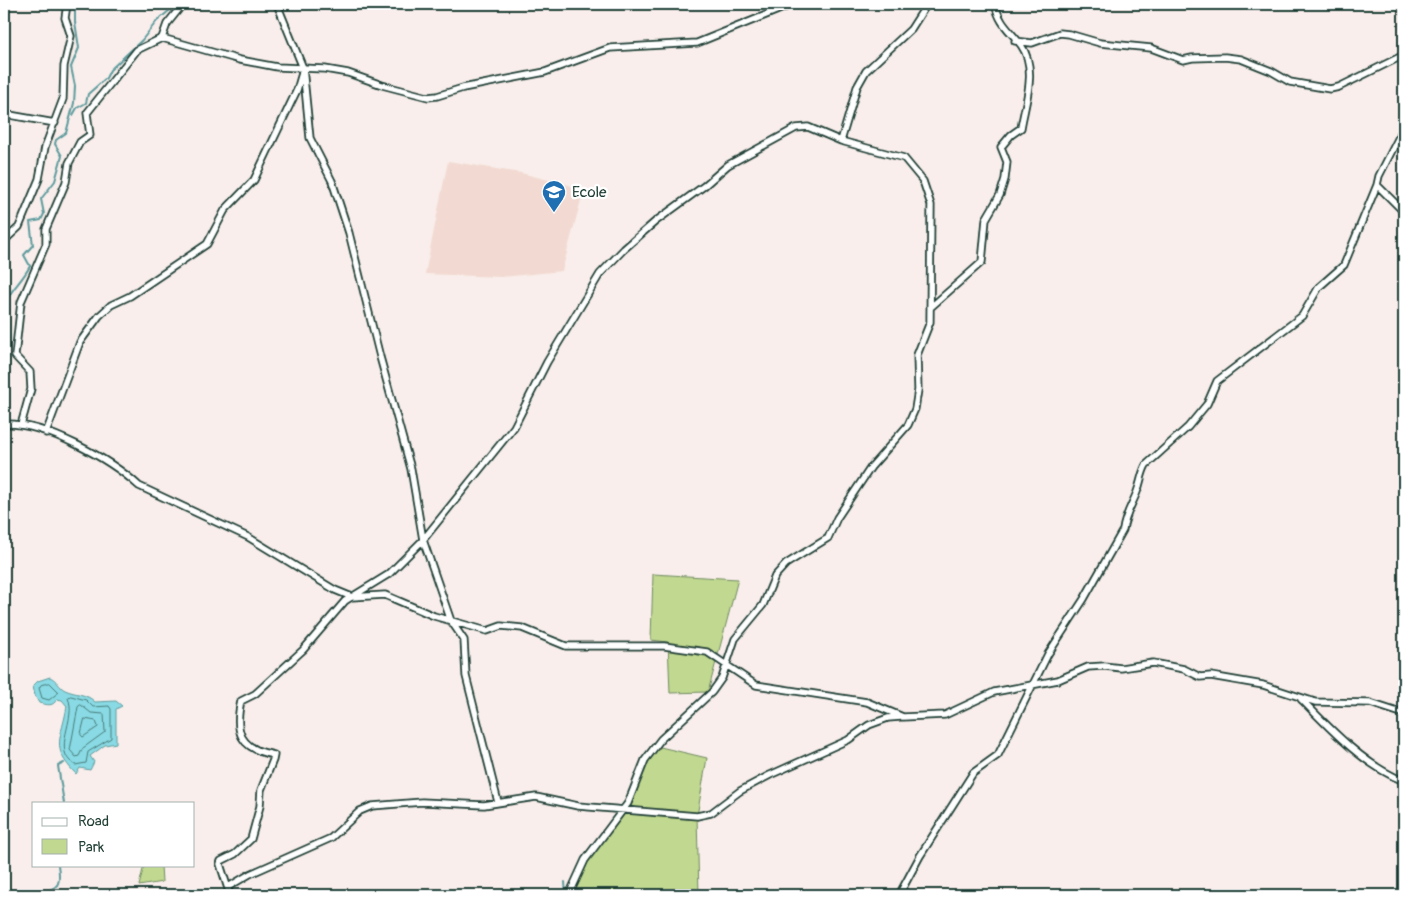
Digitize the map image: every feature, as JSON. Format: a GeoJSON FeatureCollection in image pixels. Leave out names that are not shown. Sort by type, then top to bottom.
{"type":"FeatureCollection","features":[{"type":"Feature","properties":{"kind":"street"},"geometry":{"type":"LineString","coordinates":[[4,241],[19,227],[39,179],[45,147],[63,99],[64,66],[71,44],[71,36],[66,18],[67,4]]}},
{"type":"Feature","properties":{"kind":"street"},"geometry":{"type":"LineString","coordinates":[[162,38],[167,24],[184,4]]}},
{"type":"Feature","properties":{"kind":"street"},"geometry":{"type":"LineString","coordinates":[[277,4],[303,68],[310,138],[332,181],[350,233],[380,357],[411,469],[423,540],[451,621],[464,640],[466,676],[498,802]]}},
{"type":"Feature","properties":{"kind":"street"},"geometry":{"type":"LineString","coordinates":[[21,424],[31,389],[30,372],[16,356],[21,302],[46,244],[46,228],[66,182],[69,163],[80,142],[90,135],[91,130],[87,113],[138,50],[162,38],[240,60],[277,67],[348,73],[382,85],[428,97],[545,72],[610,48],[698,43],[793,4]]}},
{"type":"Feature","properties":{"kind":"street"},"geometry":{"type":"LineString","coordinates":[[841,141],[856,87],[866,71],[911,29],[927,4]]}},
{"type":"Feature","properties":{"kind":"street"},"geometry":{"type":"LineString","coordinates":[[931,307],[982,262],[986,219],[1000,195],[1005,179],[1007,162],[1002,147],[1003,143],[1021,128],[1030,76],[1021,46],[1002,24],[994,4]]}},
{"type":"Feature","properties":{"kind":"street"},"geometry":{"type":"LineString","coordinates":[[1015,41],[1032,43],[1060,33],[1100,43],[1151,48],[1183,60],[1217,57],[1241,59],[1271,71],[1290,82],[1330,89],[1339,88],[1404,55]]}},
{"type":"Feature","properties":{"kind":"street"},"geometry":{"type":"LineString","coordinates":[[46,433],[80,342],[99,316],[111,305],[130,296],[207,244],[225,210],[254,180],[297,90],[303,68]]}},
{"type":"Feature","properties":{"kind":"street"},"geometry":{"type":"LineString","coordinates":[[4,114],[55,123]]}},
{"type":"Feature","properties":{"kind":"street"},"geometry":{"type":"LineString","coordinates":[[899,895],[920,856],[973,773],[998,755],[1048,654],[1084,599],[1123,530],[1125,518],[1138,490],[1141,473],[1146,465],[1188,427],[1206,404],[1217,381],[1302,316],[1319,287],[1344,265],[1378,185],[1379,176],[1404,127]]}},
{"type":"Feature","properties":{"kind":"street"},"geometry":{"type":"LineString","coordinates":[[230,895],[220,864],[221,861],[246,845],[251,839],[260,806],[261,790],[274,760],[274,756],[261,753],[246,745],[236,721],[241,701],[255,694],[303,650],[345,601],[389,574],[423,540],[514,426],[547,362],[600,274],[624,249],[656,221],[704,186],[728,165],[796,128],[808,128],[841,141],[904,158],[923,181],[932,213],[930,322],[917,355],[918,390],[915,409],[908,425],[871,467],[837,518],[828,538],[786,564],[775,576],[762,605],[735,639],[722,678],[712,692],[661,739],[646,760],[623,809],[585,860],[569,895]]}},
{"type":"Feature","properties":{"kind":"street"},"geometry":{"type":"LineString","coordinates":[[1378,185],[1404,212]]}},
{"type":"Feature","properties":{"kind":"street"},"geometry":{"type":"LineString","coordinates":[[4,424],[21,424],[72,442],[127,475],[140,486],[248,537],[335,590],[352,597],[386,595],[434,616],[451,621],[487,631],[501,626],[522,628],[566,646],[664,646],[707,652],[756,686],[868,702],[903,717]]}},
{"type":"Feature","properties":{"kind":"street"},"geometry":{"type":"LineString","coordinates":[[4,620],[4,632]]}},
{"type":"Feature","properties":{"kind":"street"},"geometry":{"type":"LineString","coordinates":[[228,887],[250,874],[331,838],[360,811],[372,806],[422,802],[484,805],[536,796],[578,806],[698,816],[712,813],[740,791],[770,775],[848,740],[869,725],[888,718],[945,715],[994,692],[1058,680],[1088,667],[1121,668],[1153,663],[1184,669],[1200,677],[1211,676],[1263,685],[1315,702],[1370,703],[1404,714]]}},
{"type":"Feature","properties":{"kind":"street"},"geometry":{"type":"LineString","coordinates":[[1301,698],[1341,738],[1391,776],[1404,781]]}},
{"type":"Feature","properties":{"kind":"shaded area"},"geometry":{"type":"Polygon","coordinates":[[[448,161],[521,173],[584,189],[562,271],[501,277],[425,274],[448,161]]]}},
{"type":"Feature","properties":{"kind":"green space"},"geometry":{"type":"Polygon","coordinates":[[[653,574],[738,579],[708,692],[670,693],[668,642],[651,640],[653,574]]]}},
{"type":"Feature","properties":{"kind":"green space"},"geometry":{"type":"Polygon","coordinates":[[[656,746],[707,758],[697,816],[699,895],[573,895],[574,884],[584,860],[627,804],[656,746]]]}},
{"type":"Feature","properties":{"kind":"green space"},"geometry":{"type":"Polygon","coordinates":[[[144,866],[161,866],[162,882],[139,886],[144,866]]]}},
{"type":"Feature","properties":{"kind":"water"},"geometry":{"type":"Polygon","coordinates":[[[50,677],[69,692],[92,699],[95,702],[116,701],[122,706],[116,709],[116,743],[105,745],[90,756],[94,762],[90,770],[80,768],[76,774],[62,756],[60,742],[67,706],[62,700],[57,699],[48,705],[39,703],[35,696],[33,686],[38,681],[50,677]]]}},
{"type":"Feature","properties":{"kind":"waterway"},"geometry":{"type":"LineString","coordinates":[[4,319],[8,308],[5,303],[30,266],[24,255],[33,245],[30,222],[41,220],[44,214],[41,199],[55,181],[62,156],[55,144],[56,140],[66,133],[74,103],[75,86],[71,67],[79,48],[75,22],[75,4]]}},
{"type":"Feature","properties":{"kind":"waterway"},"geometry":{"type":"LineString","coordinates":[[73,115],[77,108],[86,103],[88,94],[106,78],[110,70],[142,40],[157,21],[177,4]]}},
{"type":"Feature","properties":{"kind":"waterway"},"geometry":{"type":"LineString","coordinates":[[64,763],[58,766],[64,802]]}},
{"type":"Feature","properties":{"kind":"waterway"},"geometry":{"type":"LineString","coordinates":[[36,895],[53,889],[56,886],[59,879],[58,866]]}},
{"type":"Feature","properties":{"kind":"waterway"},"geometry":{"type":"LineString","coordinates":[[565,882],[566,895]]}},
{"type":"Feature","properties":{"kind":"place","name":"Ecole"},"geometry":{"type":"Point","coordinates":[554,213]}}]}
